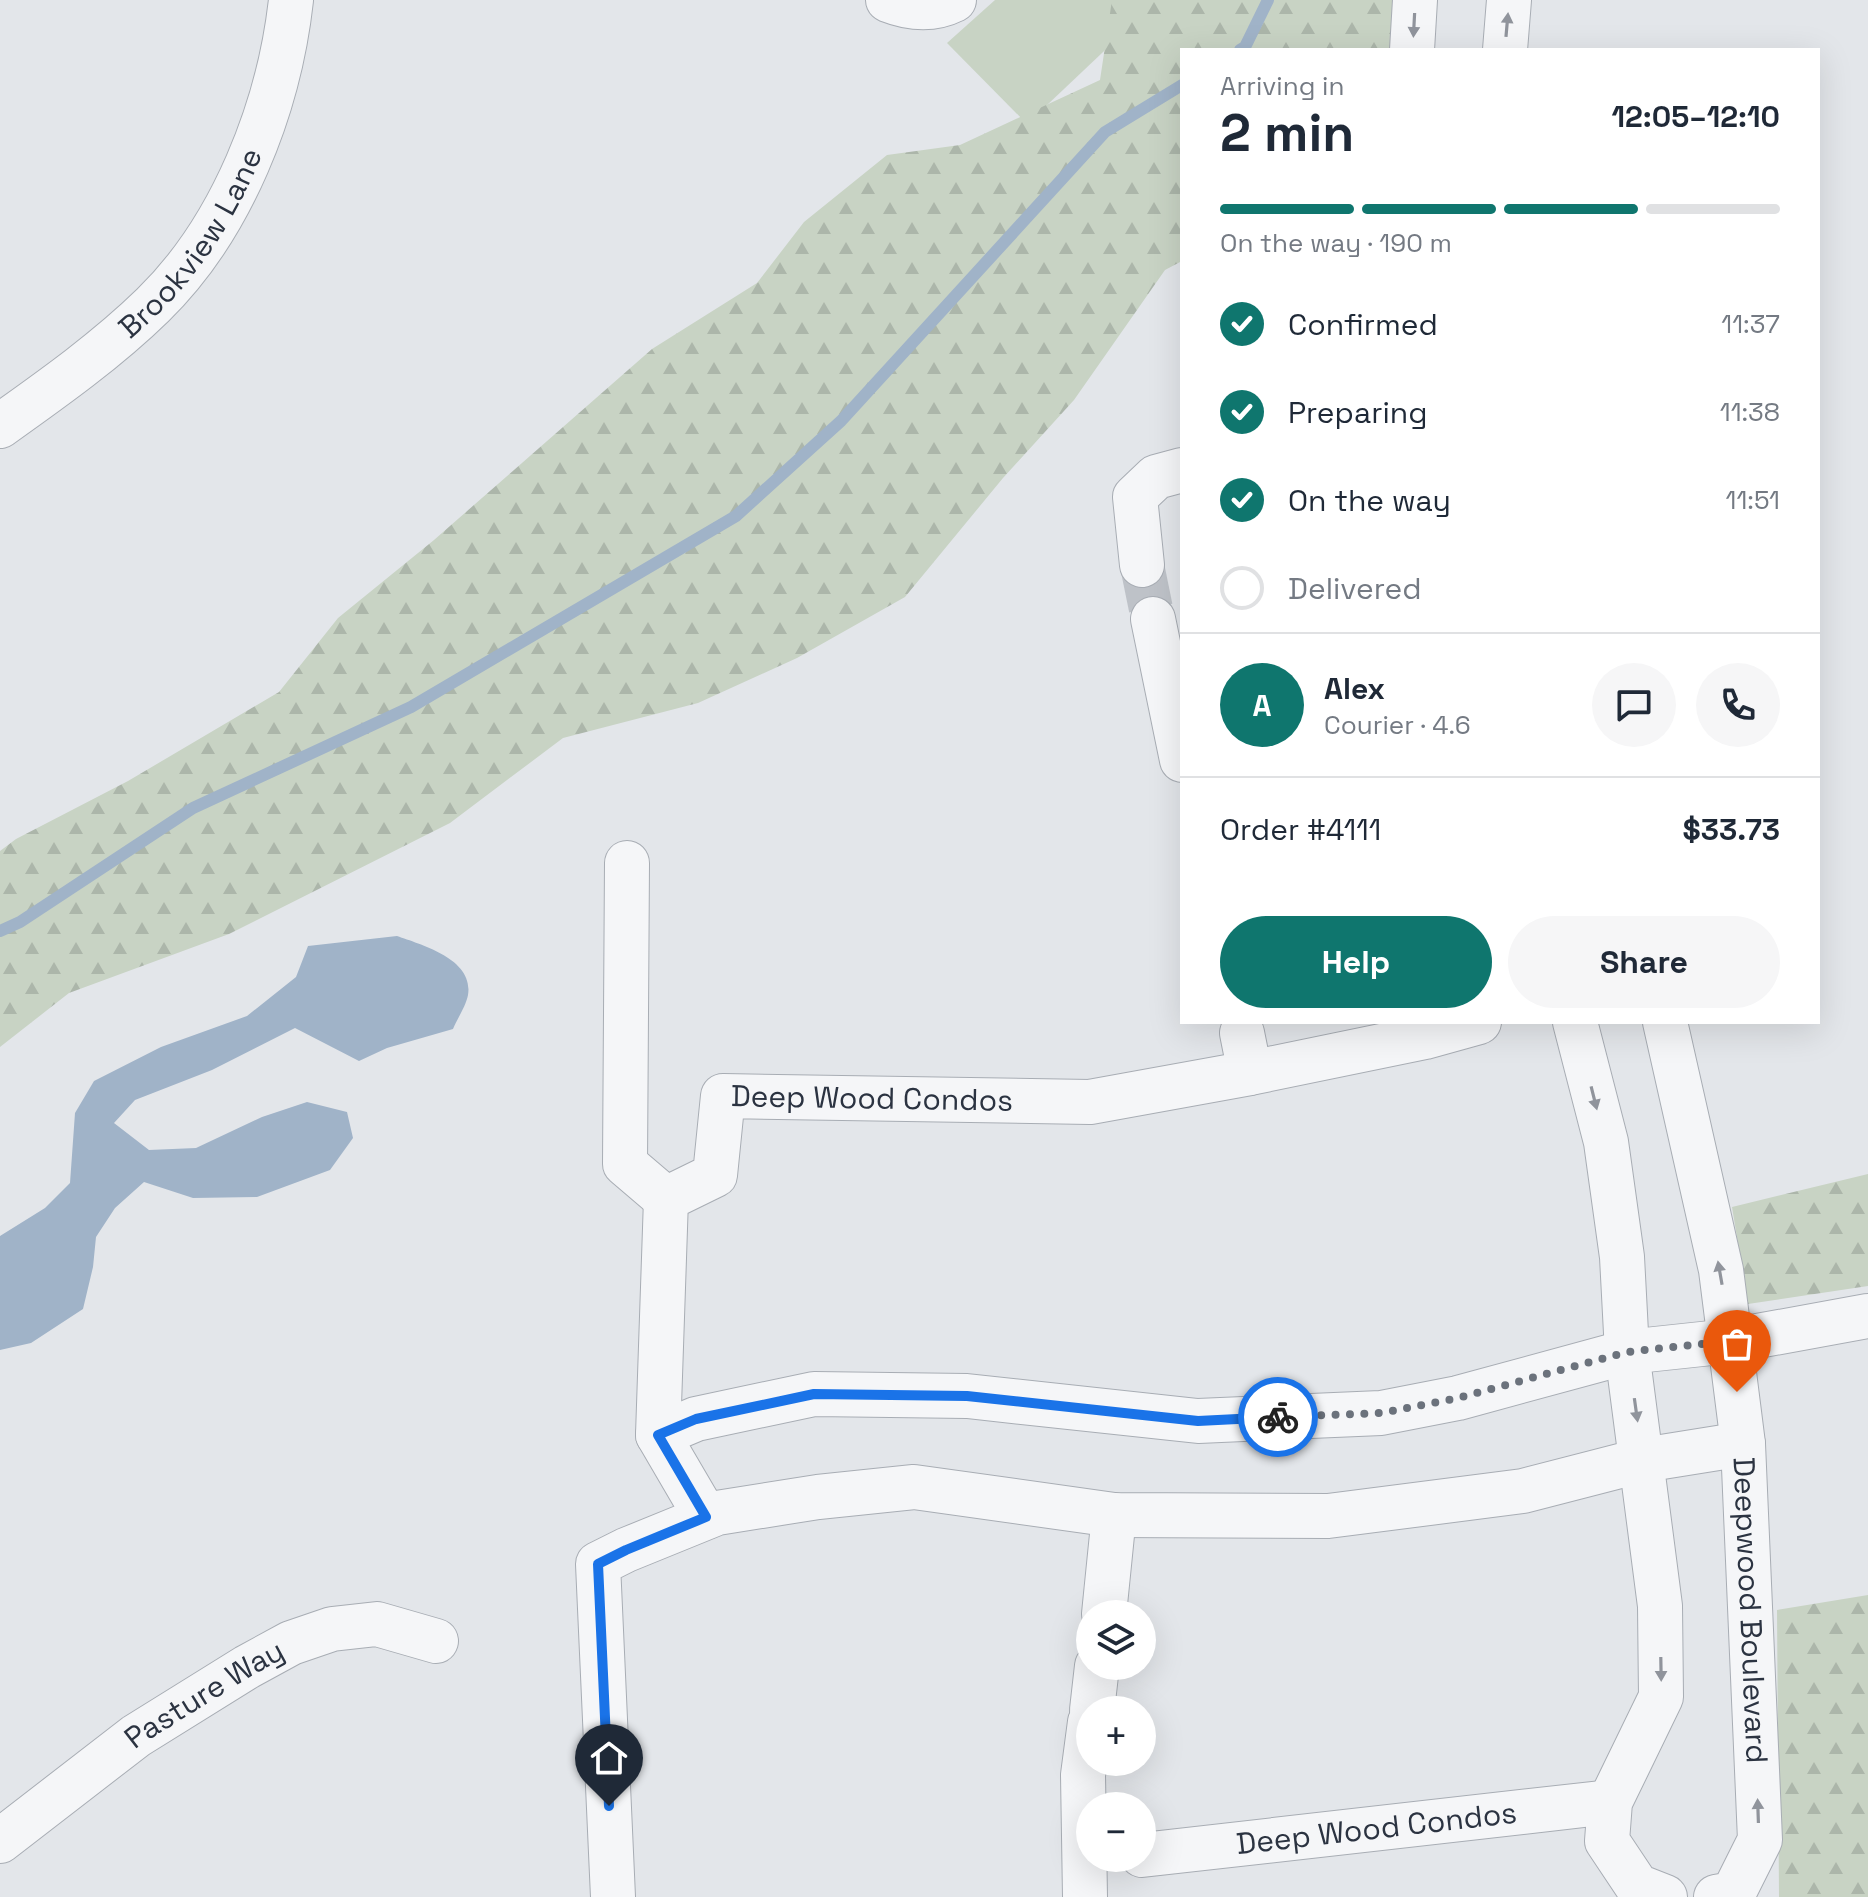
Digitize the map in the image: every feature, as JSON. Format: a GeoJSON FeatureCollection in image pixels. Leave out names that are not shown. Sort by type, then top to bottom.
{"type":"FeatureCollection","features":[{"type":"Feature","properties":{"kind":"street","name":"Brookview Lane"},"geometry":{"type":"LineString","coordinates":[[0,426],[154,304],[190,262],[225,209],[248,162],[272,100],[288,30],[291,0]]}},
{"type":"Feature","properties":{"kind":"street"},"geometry":{"type":"LineString","coordinates":[[888,0],[904,7],[924,9],[954,0]]}},
{"type":"Feature","properties":{"kind":"street"},"geometry":{"type":"LineString","coordinates":[[1412,48],[1415,0]]}},
{"type":"Feature","properties":{"kind":"street"},"geometry":{"type":"LineString","coordinates":[[1505,48],[1509,0]]}},
{"type":"Feature","properties":{"kind":"street"},"geometry":{"type":"LineString","coordinates":[[1142,565],[1135,497],[1156,477],[1180,471]]}},
{"type":"Feature","properties":{"kind":"street"},"geometry":{"type":"LineString","coordinates":[[1153,619],[1180,750]]}},
{"type":"Feature","properties":{"kind":"street"},"geometry":{"type":"LineString","coordinates":[[627,863],[625,1164],[666,1199],[658,1435],[706,1517]]}},
{"type":"Feature","properties":{"kind":"street","name":"Deep Wood Condos"},"geometry":{"type":"LineString","coordinates":[[666,1199],[715,1175],[723,1096],[1090,1102],[1246,1053],[1425,1037],[1472,1024]]}},
{"type":"Feature","properties":{"kind":"street"},"geometry":{"type":"LineString","coordinates":[[1576,1024],[1606,1142],[1622,1257],[1627,1352],[1660,1606],[1661,1697],[1610,1802],[1607,1841],[1637,1886],[1665,1897]]}},
{"type":"Feature","properties":{"kind":"street","name":"Deepwood Boulevard"},"geometry":{"type":"LineString","coordinates":[[1665,1024],[1721,1270],[1743,1444],[1760,1840],[1756,1876],[1733,1894],[1716,1897]]}},
{"type":"Feature","properties":{"kind":"street"},"geometry":{"type":"LineString","coordinates":[[658,1435],[696,1419],[814,1394],[967,1396],[1198,1421],[1381,1413],[1458,1398],[1627,1352],[1730,1341],[1868,1316]]}},
{"type":"Feature","properties":{"kind":"street"},"geometry":{"type":"LineString","coordinates":[[613,1897],[598,1564],[706,1517],[818,1497],[914,1487],[1114,1515],[1328,1516],[1523,1491],[1643,1460],[1743,1444]]}},
{"type":"Feature","properties":{"kind":"street"},"geometry":{"type":"LineString","coordinates":[[1105,1600],[1114,1515]]}},
{"type":"Feature","properties":{"kind":"street","name":"Pasture Way"},"geometry":{"type":"LineString","coordinates":[[0,1841],[136,1736],[291,1643],[332,1629],[377,1624],[436,1641]]}},
{"type":"Feature","properties":{"kind":"street","name":"Deep Wood Condos"},"geometry":{"type":"LineString","coordinates":[[1156,1853],[1610,1802]]}},
{"type":"Feature","properties":{"kind":"green space"},"geometry":{"type":"Polygon","coordinates":[[[995,0],[1158,0],[1027,124],[947,43],[995,0]]]}},
{"type":"Feature","properties":{"kind":"green space"},"geometry":{"type":"Polygon","coordinates":[[[1112,0],[1400,0],[1394,48],[1180,48],[1180,262],[1165,270],[1074,400],[1003,478],[905,597],[797,658],[698,703],[563,738],[450,823],[229,934],[69,993],[0,1047],[0,851],[16,839],[128,781],[279,692],[338,618],[434,540],[652,349],[757,283],[804,222],[887,155],[960,145],[1100,80],[1112,0]]]}},
{"type":"Feature","properties":{"kind":"green space"},"geometry":{"type":"Polygon","coordinates":[[[1868,1174],[1868,1286],[1748,1304],[1732,1207],[1868,1174]]]}},
{"type":"Feature","properties":{"kind":"green space"},"geometry":{"type":"Polygon","coordinates":[[[1868,1595],[1868,1897],[1779,1897],[1777,1610],[1868,1595]]]}},
{"type":"Feature","properties":{"kind":"water"},"geometry":{"type":"Polygon","coordinates":[[[397,936],[444,955],[463,972],[468,982],[468,995],[453,1029],[387,1048],[359,1061],[295,1028],[212,1070],[135,1100],[114,1123],[149,1150],[196,1148],[262,1117],[307,1102],[347,1112],[353,1138],[330,1170],[257,1197],[193,1198],[144,1182],[115,1208],[96,1237],[83,1309],[31,1343],[0,1350],[0,1236],[45,1208],[70,1183],[75,1113],[94,1081],[161,1047],[247,1016],[296,977],[308,946],[397,936]]]}},
{"type":"Feature","properties":{"kind":"waterway"},"geometry":{"type":"LineString","coordinates":[[1243,48],[1268,0]]}},
{"type":"Feature","properties":{"kind":"waterway"},"geometry":{"type":"LineString","coordinates":[[0,931],[20,922],[193,808],[411,707],[736,516],[841,421],[1105,132],[1180,86]]}},
{"type":"Feature","properties":{"kind":"tunnel"},"geometry":{"type":"LineString","coordinates":[[1142,565],[1153,619]]}},
{"type":"Feature","properties":{"kind":"way so far"},"geometry":{"type":"LineString","coordinates":[[1278,1417],[1381,1413],[1458,1398],[1627,1352],[1730,1341],[1737,1392]]}},
{"type":"Feature","properties":{"kind":"route"},"geometry":{"type":"LineString","coordinates":[[609,1806],[598,1564],[706,1517],[658,1435],[696,1419],[814,1394],[967,1396],[1198,1421],[1278,1417]]}}]}
